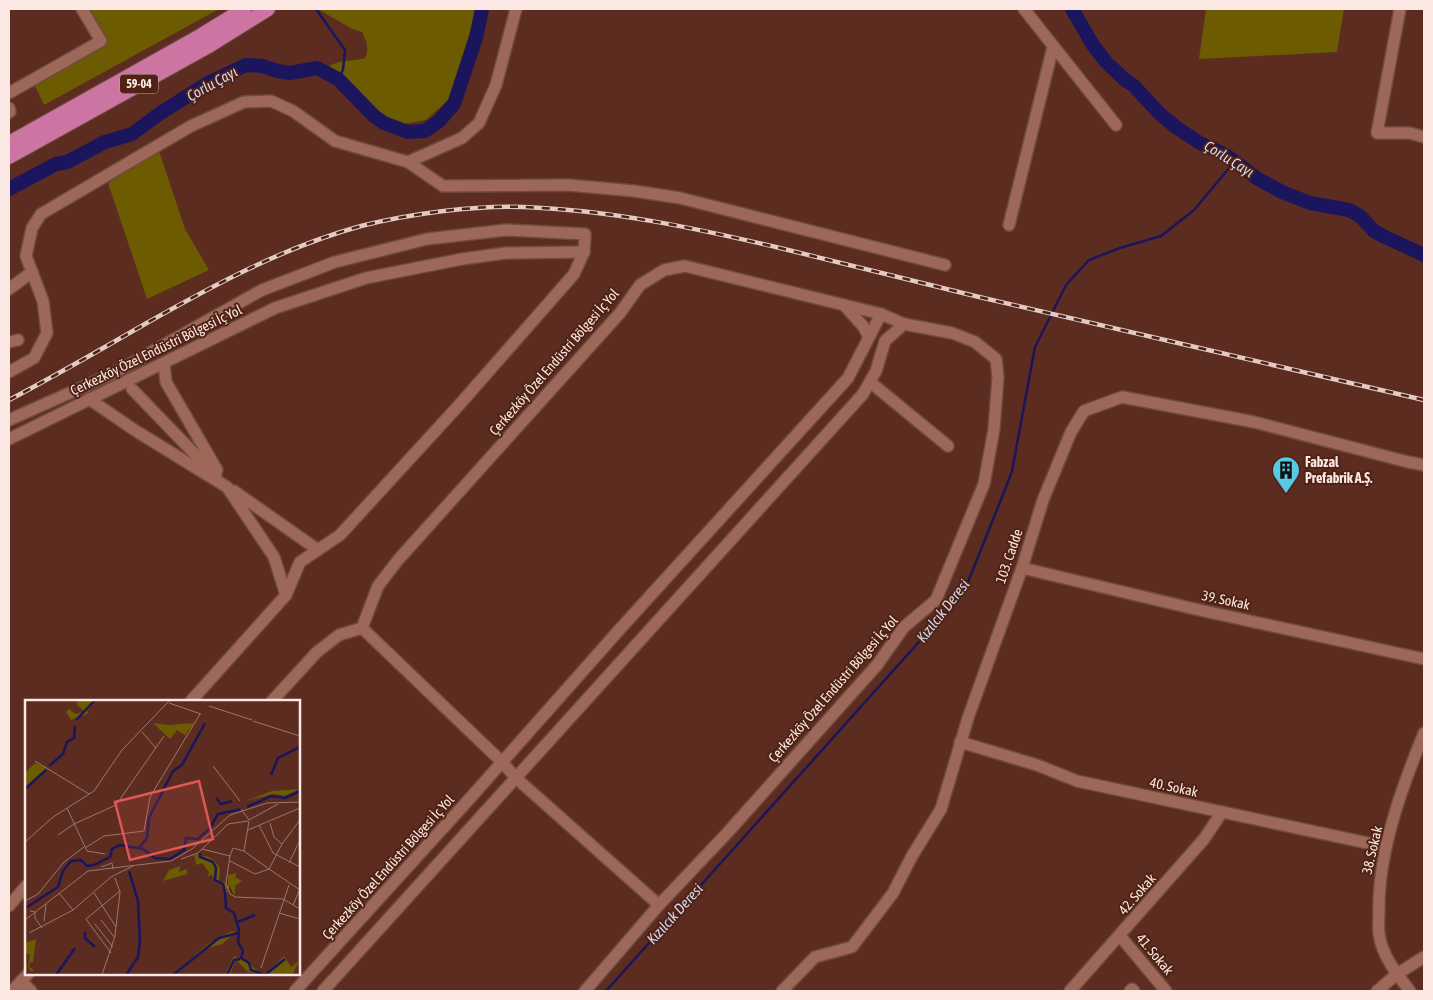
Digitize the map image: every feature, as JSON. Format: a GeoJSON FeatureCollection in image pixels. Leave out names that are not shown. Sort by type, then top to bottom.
{"type":"FeatureCollection","features":[{"type":"Feature","properties":{"kind":"main road","name":"59-04"},"geometry":{"type":"LineString","coordinates":[[9,142],[200,36],[244,9]]}},
{"type":"Feature","properties":{"kind":"main road","name":"59-04"},"geometry":{"type":"LineString","coordinates":[[9,157],[207,47],[268,9]]}},
{"type":"Feature","properties":{"kind":"street"},"geometry":{"type":"LineString","coordinates":[[9,93],[101,41],[82,9]]}},
{"type":"Feature","properties":{"kind":"street"},"geometry":{"type":"LineString","coordinates":[[408,162],[462,138],[479,123],[496,85],[516,9]]}},
{"type":"Feature","properties":{"kind":"street"},"geometry":{"type":"LineString","coordinates":[[1024,9],[1116,125]]}},
{"type":"Feature","properties":{"kind":"street"},"geometry":{"type":"LineString","coordinates":[[1400,9],[1377,133],[1410,133],[1424,137]]}},
{"type":"Feature","properties":{"kind":"street"},"geometry":{"type":"LineString","coordinates":[[1009,225],[1053,46]]}},
{"type":"Feature","properties":{"kind":"street"},"geometry":{"type":"LineString","coordinates":[[9,372],[34,358],[47,333],[43,301],[26,256],[32,228],[41,214],[191,126],[244,102],[271,101],[293,111],[334,141],[408,162],[443,186],[568,184],[680,198],[945,265]]}},
{"type":"Feature","properties":{"kind":"street"},"geometry":{"type":"LineString","coordinates":[[9,108],[9,112]]}},
{"type":"Feature","properties":{"kind":"street","name":"Çerkezköy Özel Endüstri Bölgesi İç Yol"},"geometry":{"type":"LineString","coordinates":[[9,420],[112,374],[262,290],[335,262],[427,239],[506,230],[585,234],[584,252],[506,253],[462,259],[366,278],[274,308],[9,439]]}},
{"type":"Feature","properties":{"kind":"street"},"geometry":{"type":"LineString","coordinates":[[192,700],[286,595],[300,562],[340,535],[460,404],[574,274],[584,252]]}},
{"type":"Feature","properties":{"kind":"street","name":"Çerkezköy Özel Endüstri Bölgesi İç Yol"},"geometry":{"type":"LineString","coordinates":[[362,628],[378,586],[398,560],[620,313],[640,285],[664,270],[686,266],[881,314],[904,324],[960,336],[975,342],[996,359],[998,377],[994,429],[984,484],[936,600],[904,627],[876,665],[729,831],[659,905],[585,991]]}},
{"type":"Feature","properties":{"kind":"street"},"geometry":{"type":"LineString","coordinates":[[9,289],[32,272]]}},
{"type":"Feature","properties":{"kind":"street"},"geometry":{"type":"LineString","coordinates":[[844,305],[863,326],[869,337]]}},
{"type":"Feature","properties":{"kind":"street","name":"Çerkezköy Özel Endüstri Bölgesi İç Yol"},"geometry":{"type":"LineString","coordinates":[[295,991],[848,378],[881,314]]}},
{"type":"Feature","properties":{"kind":"street"},"geometry":{"type":"LineString","coordinates":[[323,991],[862,394],[876,371],[885,341],[904,324]]}},
{"type":"Feature","properties":{"kind":"street"},"geometry":{"type":"LineString","coordinates":[[164,363],[166,382],[227,487],[274,557],[286,595]]}},
{"type":"Feature","properties":{"kind":"street"},"geometry":{"type":"LineString","coordinates":[[870,382],[948,446]]}},
{"type":"Feature","properties":{"kind":"street"},"geometry":{"type":"LineString","coordinates":[[132,389],[227,487]]}},
{"type":"Feature","properties":{"kind":"street","name":"103. Cadde"},"geometry":{"type":"LineString","coordinates":[[782,991],[815,957],[852,947],[894,893],[912,856],[940,809],[960,742],[1022,568],[1043,500],[1071,432],[1084,411],[1122,397],[1254,422],[1424,465]]}},
{"type":"Feature","properties":{"kind":"street"},"geometry":{"type":"LineString","coordinates":[[90,399],[136,431],[227,487],[318,550]]}},
{"type":"Feature","properties":{"kind":"street","name":"39. Sokak"},"geometry":{"type":"LineString","coordinates":[[1022,568],[1196,609],[1424,659]]}},
{"type":"Feature","properties":{"kind":"street"},"geometry":{"type":"LineString","coordinates":[[273,700],[317,652],[339,635],[362,628],[502,762],[516,778],[659,905]]}},
{"type":"Feature","properties":{"kind":"street","name":"38. Sokak"},"geometry":{"type":"LineString","coordinates":[[1397,974],[1387,959],[1379,934],[1379,894],[1386,847],[1411,765],[1424,733]]}},
{"type":"Feature","properties":{"kind":"street","name":"40. Sokak"},"geometry":{"type":"LineString","coordinates":[[960,742],[1037,765],[1077,781],[1386,847]]}},
{"type":"Feature","properties":{"kind":"street","name":"42. Sokak"},"geometry":{"type":"LineString","coordinates":[[1070,991],[1204,839],[1222,812]]}},
{"type":"Feature","properties":{"kind":"street"},"geometry":{"type":"LineString","coordinates":[[9,906],[25,887]]}},
{"type":"Feature","properties":{"kind":"street","name":"41. Sokak"},"geometry":{"type":"LineString","coordinates":[[1120,936],[1166,991]]}},
{"type":"Feature","properties":{"kind":"street"},"geometry":{"type":"LineString","coordinates":[[1377,991],[1397,974],[1424,956]]}},
{"type":"Feature","properties":{"kind":"street"},"geometry":{"type":"LineString","coordinates":[[1397,974],[1410,991]]}},
{"type":"Feature","properties":{"kind":"street"},"geometry":{"type":"LineString","coordinates":[[12,991],[24,978],[31,991]]}},
{"type":"Feature","properties":{"kind":"street"},"geometry":{"type":"LineString","coordinates":[[1130,991],[1132,989],[1134,991]]}},
{"type":"Feature","properties":{"kind":"shaded area"},"geometry":{"type":"Polygon","coordinates":[[[86,9],[219,9],[44,105],[34,84],[104,45],[86,9]]]}},
{"type":"Feature","properties":{"kind":"shaded area"},"geometry":{"type":"Polygon","coordinates":[[[318,9],[477,9],[449,99],[426,120],[398,125],[321,74],[335,63],[365,58],[367,48],[362,32],[352,29],[318,9]]]}},
{"type":"Feature","properties":{"kind":"shaded area"},"geometry":{"type":"Polygon","coordinates":[[[1206,9],[1344,9],[1337,52],[1199,59],[1206,9]]]}},
{"type":"Feature","properties":{"kind":"shaded area"},"geometry":{"type":"Polygon","coordinates":[[[159,151],[185,229],[209,270],[147,299],[108,183],[159,151]]]}},
{"type":"Feature","properties":{"kind":"waterway"},"geometry":{"type":"LineString","coordinates":[[316,9],[345,50],[343,70],[338,79]]}},
{"type":"Feature","properties":{"kind":"waterway","name":"Çorlu Çayı"},"geometry":{"type":"LineString","coordinates":[[9,189],[56,164],[67,162],[105,142],[132,134],[159,114],[208,83],[246,65],[262,66],[290,73],[317,68],[338,79],[374,116],[384,123],[408,132],[425,131],[439,121],[454,104],[476,38],[482,9]]}},
{"type":"Feature","properties":{"kind":"waterway","name":"Çorlu Çayı"},"geometry":{"type":"LineString","coordinates":[[1072,9],[1093,45],[1106,62],[1177,128],[1200,143],[1226,155],[1258,179],[1282,192],[1310,203],[1349,210],[1360,216],[1374,231],[1424,255]]}},
{"type":"Feature","properties":{"kind":"waterway","name":"Kızılcık Deresi"},"geometry":{"type":"LineString","coordinates":[[606,991],[957,600],[968,582],[1012,471],[1035,347],[1066,285],[1089,260],[1120,248],[1161,236],[1194,210],[1235,161]]}},
{"type":"Feature","properties":{"kind":"railway"},"geometry":{"type":"LineString","coordinates":[[9,400],[197,295],[250,268],[304,245],[361,226],[442,211],[484,207],[523,207],[588,212],[652,221],[716,234],[1424,400]]}},
{"type":"Feature","properties":{"kind":"place","name":"Fabzal Prefabrik A.Ş."},"geometry":{"type":"Point","coordinates":[1286,494]}}]}
